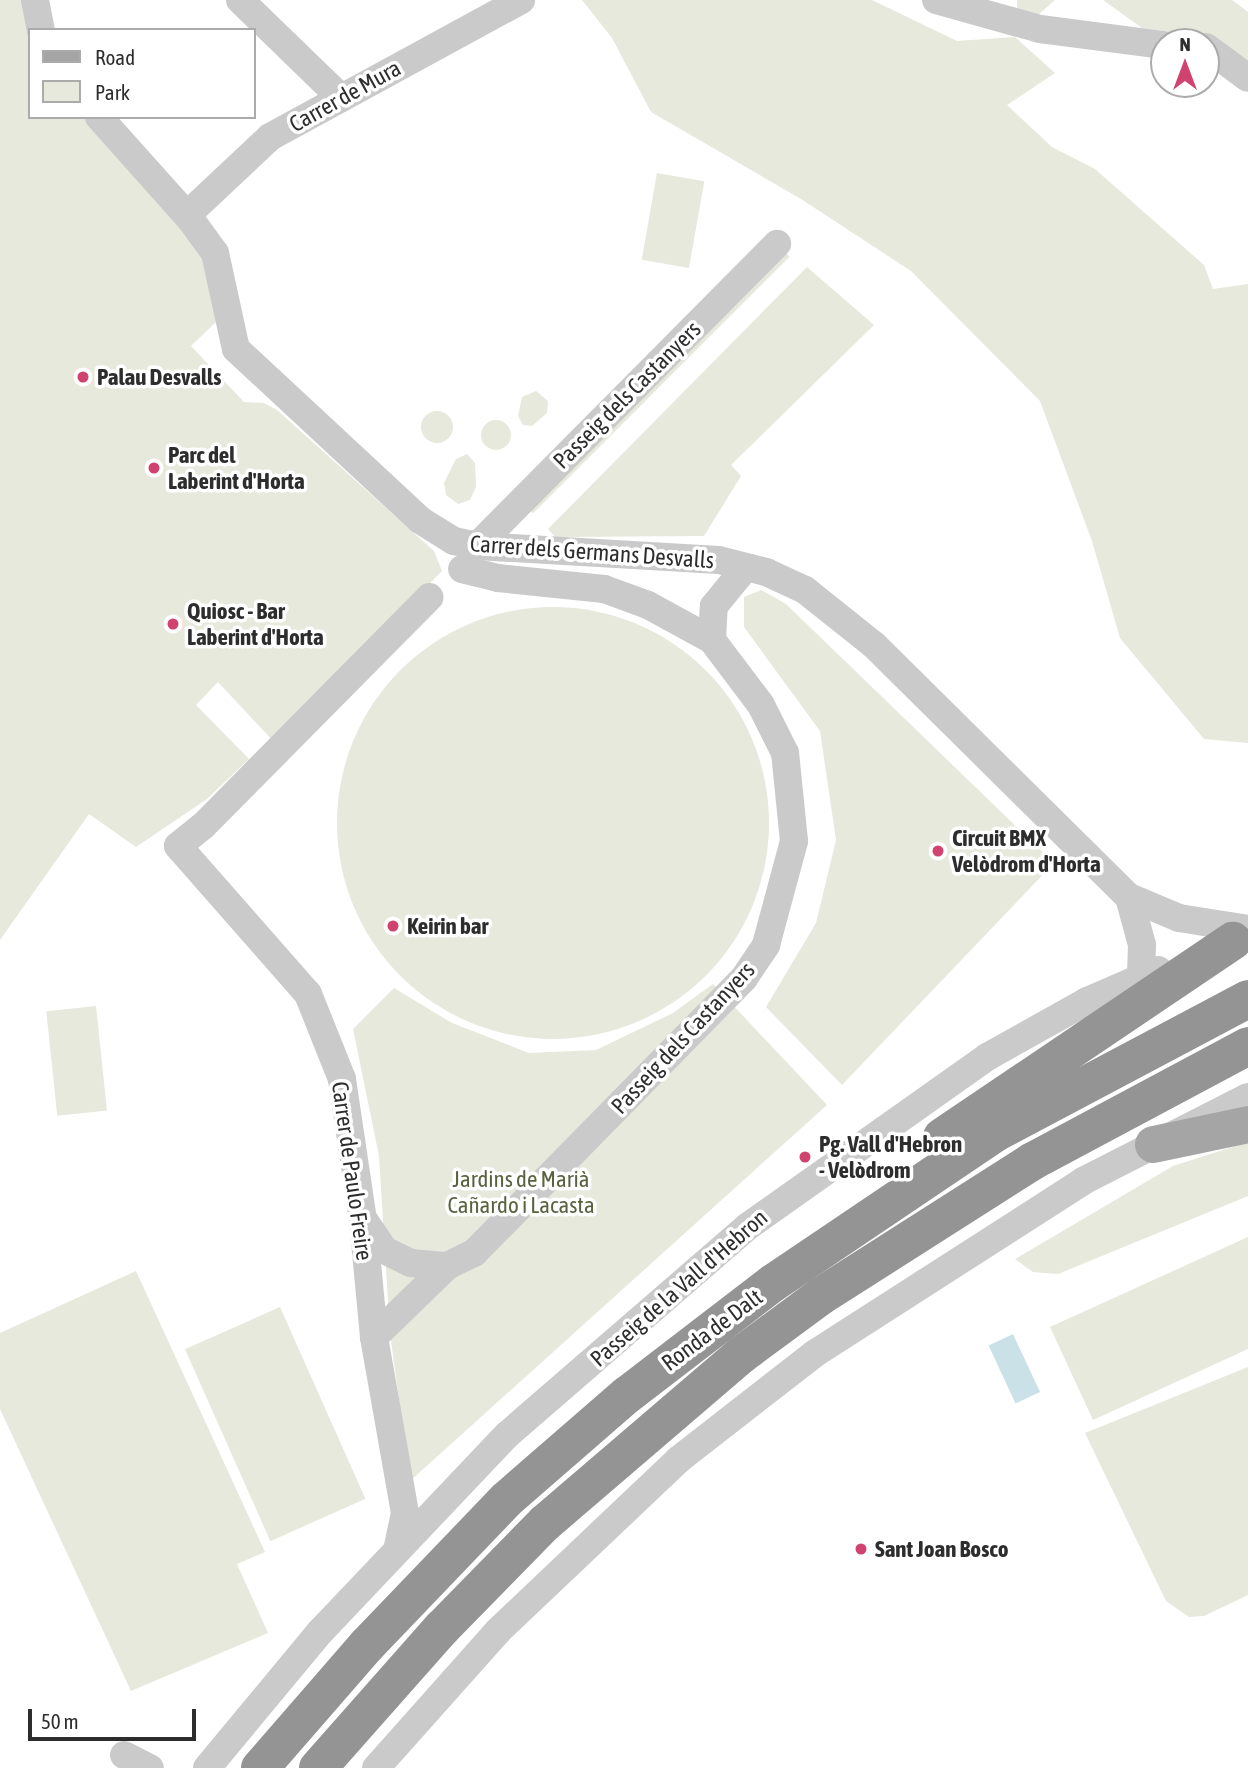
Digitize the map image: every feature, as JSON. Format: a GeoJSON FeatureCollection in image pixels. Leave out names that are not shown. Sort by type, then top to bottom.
{"type":"FeatureCollection","features":[{"type":"Feature","properties":{"kind":"highway"},"geometry":{"type":"LineString","coordinates":[[761,1292],[904,1164],[1243,935]]}},
{"type":"Feature","properties":{"kind":"highway","name":"Ronda de Dalt"},"geometry":{"type":"LineString","coordinates":[[260,1768],[366,1645],[506,1500],[627,1395],[761,1292],[997,1132],[1248,999]]}},
{"type":"Feature","properties":{"kind":"highway","name":"Ronda de Dalt"},"geometry":{"type":"LineString","coordinates":[[318,1768],[442,1628],[545,1523],[741,1355],[821,1296],[1033,1161],[1248,1046]]}},
{"type":"Feature","properties":{"kind":"main road"},"geometry":{"type":"LineString","coordinates":[[1153,1144],[1248,1124]]}},
{"type":"Feature","properties":{"kind":"street"},"geometry":{"type":"LineString","coordinates":[[35,0],[41,28]]}},
{"type":"Feature","properties":{"kind":"street"},"geometry":{"type":"LineString","coordinates":[[240,0],[341,99]]}},
{"type":"Feature","properties":{"kind":"street"},"geometry":{"type":"LineString","coordinates":[[936,0],[1040,29],[1150,43]]}},
{"type":"Feature","properties":{"kind":"street","name":"Carrer de Mura"},"geometry":{"type":"LineString","coordinates":[[187,215],[271,137],[514,1]]}},
{"type":"Feature","properties":{"kind":"street"},"geometry":{"type":"LineString","coordinates":[[1220,57],[1248,78]]}},
{"type":"Feature","properties":{"kind":"street","name":"Carrer dels Germans Desvalls"},"geometry":{"type":"LineString","coordinates":[[101,119],[187,215],[215,253],[236,349],[420,520],[454,541],[469,557],[682,557],[745,568],[805,590],[845,618],[1122,892],[1180,918],[1243,935]]}},
{"type":"Feature","properties":{"kind":"street","name":"Passeig dels Castanyers"},"geometry":{"type":"LineString","coordinates":[[373,1337],[447,1266],[474,1253],[744,978],[766,945],[780,908],[794,841],[785,753],[761,705],[712,639],[648,605],[604,589],[499,578],[469,557],[777,244]]}},
{"type":"Feature","properties":{"kind":"street"},"geometry":{"type":"LineString","coordinates":[[712,639],[714,606],[745,568]]}},
{"type":"Feature","properties":{"kind":"street","name":"Carrer de Paulo Freire"},"geometry":{"type":"LineString","coordinates":[[398,1546],[405,1513],[373,1337],[363,1220],[342,1079],[308,994],[178,846],[203,827],[430,597]]}},
{"type":"Feature","properties":{"kind":"street","name":"Carrer dels Germans Desvalls"},"geometry":{"type":"LineString","coordinates":[[1122,892],[1142,945],[1141,978]]}},
{"type":"Feature","properties":{"kind":"street","name":"Passeig de la Vall d'Hebron"},"geometry":{"type":"LineString","coordinates":[[206,1766],[398,1546],[508,1436],[747,1227],[987,1057],[1141,978],[1243,935]]}},
{"type":"Feature","properties":{"kind":"street"},"geometry":{"type":"LineString","coordinates":[[376,1768],[499,1631],[678,1460],[814,1354],[1083,1181],[1248,1097]]}},
{"type":"Feature","properties":{"kind":"street"},"geometry":{"type":"LineString","coordinates":[[363,1220],[384,1250],[411,1263],[447,1266]]}},
{"type":"Feature","properties":{"kind":"street"},"geometry":{"type":"LineString","coordinates":[[135,1768],[124,1755],[150,1768]]}},
{"type":"Feature","properties":{"kind":"green space","name":"Parc del Laberint d'Horta"},"geometry":{"type":"Polygon","coordinates":[[[0,0],[28,0],[28,119],[89,119],[207,256],[216,322],[191,346],[244,402],[264,403],[277,410],[434,551],[442,571],[274,742],[218,682],[196,705],[249,759],[207,799],[136,847],[89,814],[0,940],[0,0]]]}},
{"type":"Feature","properties":{"kind":"green space"},"geometry":{"type":"Polygon","coordinates":[[[582,0],[872,0],[957,41],[1015,37],[1055,73],[1007,105],[1052,147],[1095,169],[1204,265],[1213,289],[1248,284],[1248,743],[1204,739],[1120,638],[1092,541],[1040,401],[911,271],[801,199],[651,112],[612,38],[582,0]]]}},
{"type":"Feature","properties":{"kind":"green space"},"geometry":{"type":"Polygon","coordinates":[[[1017,0],[1055,0],[1038,15],[1017,18],[1017,0]]]}},
{"type":"Feature","properties":{"kind":"green space"},"geometry":{"type":"Polygon","coordinates":[[[1103,0],[1232,0],[1248,12],[1248,64],[1220,46],[1220,28],[1142,28],[1103,0]]]}},
{"type":"Feature","properties":{"kind":"green space"},"geometry":{"type":"Polygon","coordinates":[[[657,173],[704,181],[689,268],[642,260],[657,173]]]}},
{"type":"Feature","properties":{"kind":"green space"},"geometry":{"type":"Polygon","coordinates":[[[784,251],[790,257],[533,513],[527,508],[784,251]]]}},
{"type":"Feature","properties":{"kind":"green space"},"geometry":{"type":"Polygon","coordinates":[[[807,267],[874,325],[731,465],[741,476],[704,536],[555,537],[548,529],[807,267]]]}},
{"type":"Feature","properties":{"kind":"green space"},"geometry":{"type":"Polygon","coordinates":[[[536,391],[548,401],[547,413],[532,426],[523,425],[518,416],[522,397],[536,391]]]}},
{"type":"Feature","properties":{"kind":"green space"},"geometry":{"type":"Polygon","coordinates":[[[437,411],[448,416],[453,427],[448,438],[437,443],[426,438],[421,427],[426,416],[437,411]]]}},
{"type":"Feature","properties":{"kind":"green space"},"geometry":{"type":"Polygon","coordinates":[[[496,420],[507,424],[511,435],[507,446],[496,450],[485,446],[481,435],[485,424],[496,420]]]}},
{"type":"Feature","properties":{"kind":"green space"},"geometry":{"type":"Polygon","coordinates":[[[467,454],[475,463],[476,487],[470,500],[458,504],[446,495],[444,483],[456,459],[467,454]]]}},
{"type":"Feature","properties":{"kind":"green space","name":"Circuit BMX Velòdrom d'Horta"},"geometry":{"type":"Polygon","coordinates":[[[761,590],[786,604],[1054,863],[842,1085],[766,1007],[816,923],[836,840],[820,731],[744,627],[744,597],[761,590]]]}},
{"type":"Feature","properties":{"kind":"green space"},"geometry":{"type":"Polygon","coordinates":[[[553,607],[595,611],[636,623],[673,643],[706,670],[733,703],[753,740],[765,781],[769,823],[765,865],[753,906],[733,943],[706,976],[673,1003],[636,1023],[595,1035],[553,1039],[511,1035],[470,1023],[433,1003],[400,976],[373,943],[353,906],[341,865],[337,823],[341,781],[353,740],[373,703],[400,670],[433,643],[470,623],[511,611],[553,607]]]}},
{"type":"Feature","properties":{"kind":"green space","name":"Jardins de Marià Cañardo i Lacasta"},"geometry":{"type":"Polygon","coordinates":[[[713,984],[827,1105],[410,1481],[390,1333],[379,1156],[353,1029],[394,988],[452,1023],[529,1053],[596,1050],[673,1013],[713,984]]]}},
{"type":"Feature","properties":{"kind":"green space"},"geometry":{"type":"Polygon","coordinates":[[[96,1006],[107,1110],[57,1116],[46,1011],[96,1006]]]}},
{"type":"Feature","properties":{"kind":"green space"},"geometry":{"type":"Polygon","coordinates":[[[1248,1142],[1248,1196],[1058,1274],[1033,1272],[1015,1259],[1173,1166],[1248,1142]]]}},
{"type":"Feature","properties":{"kind":"green space"},"geometry":{"type":"Polygon","coordinates":[[[1248,1237],[1248,1349],[1093,1420],[1050,1327],[1248,1237]]]}},
{"type":"Feature","properties":{"kind":"green space"},"geometry":{"type":"Polygon","coordinates":[[[136,1271],[265,1552],[237,1564],[268,1633],[131,1691],[0,1409],[0,1333],[136,1271]]]}},
{"type":"Feature","properties":{"kind":"green space"},"geometry":{"type":"Polygon","coordinates":[[[280,1307],[365,1499],[270,1541],[185,1349],[280,1307]]]}},
{"type":"Feature","properties":{"kind":"green space"},"geometry":{"type":"Polygon","coordinates":[[[1248,1367],[1248,1595],[1204,1616],[1189,1617],[1166,1601],[1085,1433],[1248,1367]]]}},
{"type":"Feature","properties":{"kind":"water"},"geometry":{"type":"Polygon","coordinates":[[[1013,1334],[1040,1392],[1016,1403],[989,1345],[1013,1334]]]}},
{"type":"Feature","properties":{"kind":"place","name":"Palau Desvalls"},"geometry":{"type":"Point","coordinates":[83,377]}},
{"type":"Feature","properties":{"kind":"place","name":"Parc del Laberint d'Horta"},"geometry":{"type":"Point","coordinates":[154,468]}},
{"type":"Feature","properties":{"kind":"place","name":"Quiosc - Bar Laberint d'Horta"},"geometry":{"type":"Point","coordinates":[173,624]}},
{"type":"Feature","properties":{"kind":"place","name":"Circuit BMX Velòdrom d'Horta"},"geometry":{"type":"Point","coordinates":[938,851]}},
{"type":"Feature","properties":{"kind":"place","name":"Keirin bar"},"geometry":{"type":"Point","coordinates":[393,926]}},
{"type":"Feature","properties":{"kind":"place","name":"Pg. Vall d'Hebron - Velòdrom"},"geometry":{"type":"Point","coordinates":[805,1157]}},
{"type":"Feature","properties":{"kind":"place","name":"Sant Joan Bosco"},"geometry":{"type":"Point","coordinates":[861,1549]}}]}
